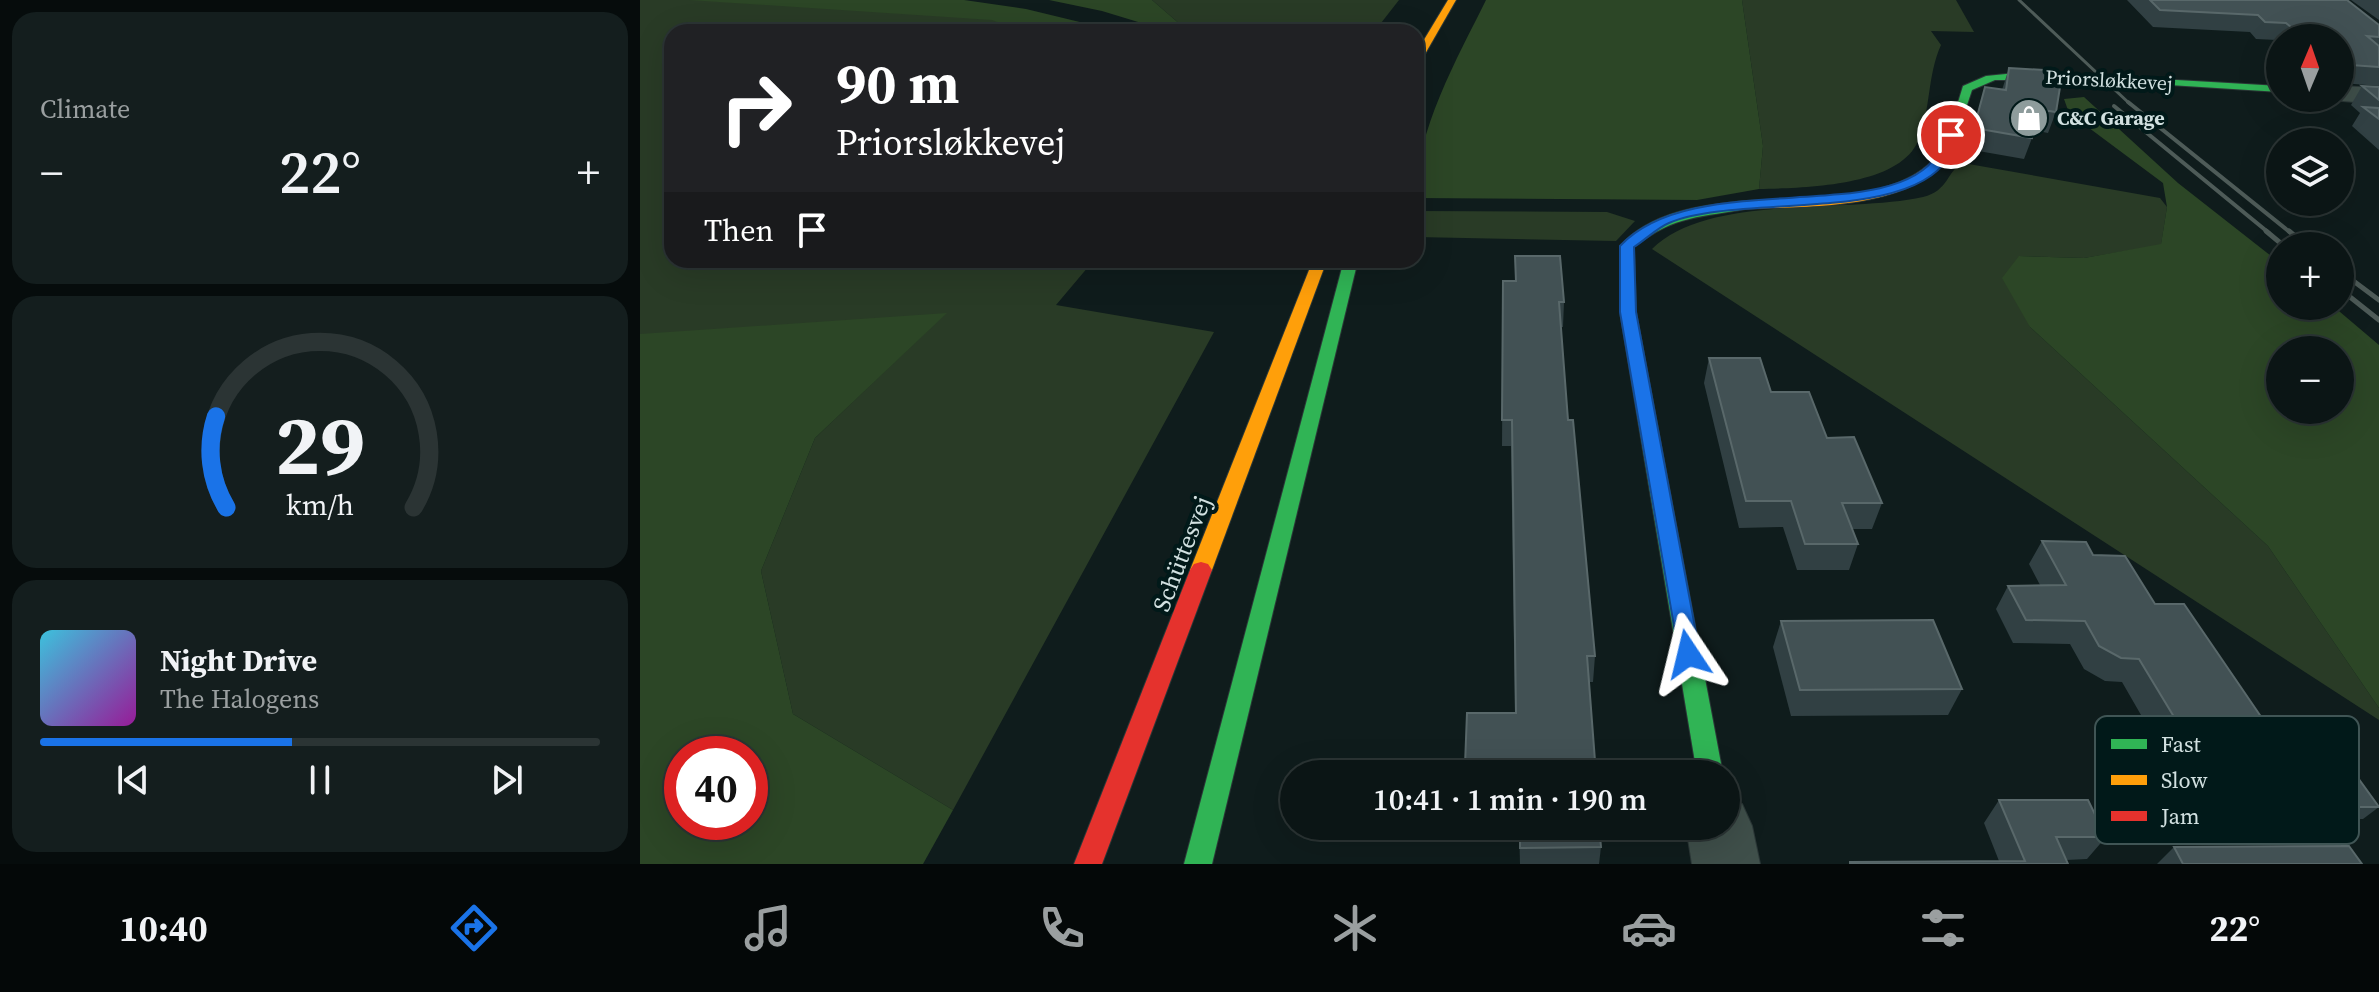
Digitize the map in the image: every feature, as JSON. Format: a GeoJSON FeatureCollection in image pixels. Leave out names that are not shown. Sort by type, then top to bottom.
{"type":"FeatureCollection","features":[{"type":"Feature","properties":{"kind":"street"},"geometry":{"type":"LineString","coordinates":[[1424,47],[1452,0]]}},
{"type":"Feature","properties":{"kind":"street","name":"Priorsløkkevej"},"geometry":{"type":"LineString","coordinates":[[1708,760],[1628,312],[1627,246],[1651,227],[1680,215],[1710,208],[1879,193],[1920,177],[1943,157],[1967,88],[1990,78],[2047,77],[2266,88]]}},
{"type":"Feature","properties":{"kind":"street"},"geometry":{"type":"LineString","coordinates":[[2354,95],[2379,96]]}},
{"type":"Feature","properties":{"kind":"street","name":"Schüttesvej"},"geometry":{"type":"LineString","coordinates":[[1088,864],[1317,268]]}},
{"type":"Feature","properties":{"kind":"street"},"geometry":{"type":"LineString","coordinates":[[1198,864],[1349,268]]}},
{"type":"Feature","properties":{"kind":"street"},"geometry":{"type":"LineString","coordinates":[[1722,840],[1726,864]]}},
{"type":"Feature","properties":{"kind":"green space"},"geometry":{"type":"Polygon","coordinates":[[[640,0],[877,0],[1023,24],[664,24],[664,268],[1087,268],[1056,305],[1214,332],[953,810],[793,714],[761,571],[815,438],[945,314],[640,368],[640,0]]]}},
{"type":"Feature","properties":{"kind":"green space"},"geometry":{"type":"Polygon","coordinates":[[[689,0],[964,0],[1026,9],[1088,24],[1002,24],[992,20],[689,0]]]}},
{"type":"Feature","properties":{"kind":"green space"},"geometry":{"type":"Polygon","coordinates":[[[1049,0],[1152,0],[1180,24],[1145,24],[1049,0]]]}},
{"type":"Feature","properties":{"kind":"green space"},"geometry":{"type":"Polygon","coordinates":[[[1152,0],[1399,0],[1380,24],[1180,24],[1152,0]]]}},
{"type":"Feature","properties":{"kind":"green space"},"geometry":{"type":"Polygon","coordinates":[[[1486,0],[1742,0],[1763,146],[1759,189],[1697,200],[1424,198],[1424,144],[1451,71],[1486,0]]]}},
{"type":"Feature","properties":{"kind":"green space"},"geometry":{"type":"Polygon","coordinates":[[[1742,0],[1956,0],[1974,32],[1931,31],[1941,45],[1933,69],[1922,129],[1907,156],[1891,168],[1823,186],[1759,189],[1763,146],[1742,0]]]}},
{"type":"Feature","properties":{"kind":"green space"},"geometry":{"type":"Polygon","coordinates":[[[2084,97],[2178,183],[2266,252],[2266,320],[2350,320],[2379,345],[2379,708],[2268,546],[2030,327],[2002,278],[2019,256],[2084,258],[2161,244],[2167,207],[2163,183],[2069,113],[2064,99],[2084,97]]]}},
{"type":"Feature","properties":{"kind":"green space"},"geometry":{"type":"Polygon","coordinates":[[[1963,163],[2160,198],[2167,207],[2161,245],[2084,258],[2019,256],[2030,327],[2268,546],[2379,708],[2379,720],[1652,249],[1677,231],[1742,212],[1892,202],[1923,197],[1938,190],[1963,163]]]}},
{"type":"Feature","properties":{"kind":"green space"},"geometry":{"type":"Polygon","coordinates":[[[1424,211],[1607,212],[1635,221],[1616,241],[1424,237],[1424,211]]]}},
{"type":"Feature","properties":{"kind":"green space"},"geometry":{"type":"Polygon","coordinates":[[[947,313],[815,438],[761,571],[793,714],[953,810],[923,864],[640,864],[640,334],[947,313]]]}},
{"type":"Feature","properties":{"kind":"building"},"geometry":{"type":"Polygon","coordinates":[[[2150,0],[2347,0],[2379,25],[2379,37],[2367,36],[2379,46],[2379,67],[2354,65],[2354,24],[2287,24],[2265,22],[2258,15],[2160,10],[2150,0]]]}},
{"type":"Feature","properties":{"kind":"building"},"geometry":{"type":"Polygon","coordinates":[[[2009,68],[2044,70],[2061,81],[2056,112],[2036,109],[2032,138],[1974,128],[1985,87],[2006,90],[2009,68]]]}},
{"type":"Feature","properties":{"kind":"building"},"geometry":{"type":"Polygon","coordinates":[[[2362,86],[2379,87],[2379,100],[2362,86]]]}},
{"type":"Feature","properties":{"kind":"building"},"geometry":{"type":"Polygon","coordinates":[[[2363,107],[2379,108],[2379,119],[2363,107]]]}},
{"type":"Feature","properties":{"kind":"building"},"geometry":{"type":"Polygon","coordinates":[[[1515,256],[1560,256],[1564,302],[1559,302],[1568,420],[1573,420],[1595,656],[1587,656],[1595,760],[1465,760],[1467,713],[1516,713],[1512,420],[1502,420],[1503,281],[1516,281],[1515,256]]]}},
{"type":"Feature","properties":{"kind":"building"},"geometry":{"type":"Polygon","coordinates":[[[1709,358],[1760,358],[1771,392],[1809,392],[1827,438],[1854,437],[1882,503],[1842,503],[1858,544],[1805,544],[1791,501],[1746,501],[1709,358]]]}},
{"type":"Feature","properties":{"kind":"building"},"geometry":{"type":"Polygon","coordinates":[[[2042,541],[2086,542],[2093,555],[2125,556],[2155,604],[2184,604],[2261,716],[2173,716],[2139,659],[2121,658],[2099,646],[2085,621],[2026,620],[2008,586],[2066,585],[2042,541]]]}},
{"type":"Feature","properties":{"kind":"building"},"geometry":{"type":"Polygon","coordinates":[[[1933,620],[1962,689],[1800,690],[1781,621],[1933,620]]]}},
{"type":"Feature","properties":{"kind":"building"},"geometry":{"type":"Polygon","coordinates":[[[2359,779],[2379,807],[2359,807],[2359,779]]]}},
{"type":"Feature","properties":{"kind":"building"},"geometry":{"type":"Polygon","coordinates":[[[1999,800],[2088,800],[2095,814],[2095,837],[2056,837],[2068,864],[1850,864],[1850,862],[2025,861],[1999,800]]]}},
{"type":"Feature","properties":{"kind":"building"},"geometry":{"type":"Polygon","coordinates":[[[1520,840],[1600,840],[1601,847],[1520,848],[1520,840]]]}},
{"type":"Feature","properties":{"kind":"building"},"geometry":{"type":"Polygon","coordinates":[[[2349,846],[2362,864],[2183,864],[2174,847],[2349,846]]]}},
{"type":"Feature","properties":{"kind":"railway"},"geometry":{"type":"LineString","coordinates":[[2019,0],[2130,104]]}},
{"type":"Feature","properties":{"kind":"railway"},"geometry":{"type":"LineString","coordinates":[[2128,102],[2290,232]]}},
{"type":"Feature","properties":{"kind":"railway"},"geometry":{"type":"LineString","coordinates":[[2114,106],[2268,232]]}},
{"type":"Feature","properties":{"kind":"railway"},"geometry":{"type":"LineString","coordinates":[[2354,281],[2379,300]]}},
{"type":"Feature","properties":{"kind":"railway"},"geometry":{"type":"LineString","coordinates":[[2354,300],[2379,320]]}},
{"type":"Feature","properties":{"kind":"traffic: fast"},"geometry":{"type":"LineString","coordinates":[[1961,109],[1967,88],[1986,79],[2047,77]]}},
{"type":"Feature","properties":{"kind":"traffic: fast"},"geometry":{"type":"LineString","coordinates":[[2142,81],[2266,88]]}},
{"type":"Feature","properties":{"kind":"traffic: fast"},"geometry":{"type":"LineString","coordinates":[[1708,760],[1628,312],[1627,246],[1654,227],[1682,215],[1745,205]]}},
{"type":"Feature","properties":{"kind":"traffic: fast"},"geometry":{"type":"LineString","coordinates":[[1198,864],[1349,268]]}},
{"type":"Feature","properties":{"kind":"traffic: slow"},"geometry":{"type":"LineString","coordinates":[[1424,47],[1452,0]]}},
{"type":"Feature","properties":{"kind":"traffic: slow"},"geometry":{"type":"LineString","coordinates":[[1745,205],[1852,198],[1905,184],[1927,172],[1944,155],[1961,109]]}},
{"type":"Feature","properties":{"kind":"traffic: slow"},"geometry":{"type":"LineString","coordinates":[[1201,570],[1317,268]]}},
{"type":"Feature","properties":{"kind":"traffic: jam"},"geometry":{"type":"LineString","coordinates":[[2047,77],[2142,81]]}},
{"type":"Feature","properties":{"kind":"traffic: jam"},"geometry":{"type":"LineString","coordinates":[[1088,864],[1201,570]]}},
{"type":"Feature","properties":{"kind":"place","name":"C&C Garage"},"geometry":{"type":"Point","coordinates":[2029,118]}},
{"type":"Feature","properties":{"kind":"route"},"geometry":{"type":"LineString","coordinates":[[1688,654],[1628,312],[1627,246],[1663,220],[1710,208],[1879,193],[1920,177],[1943,157],[1951,135]]}}]}
